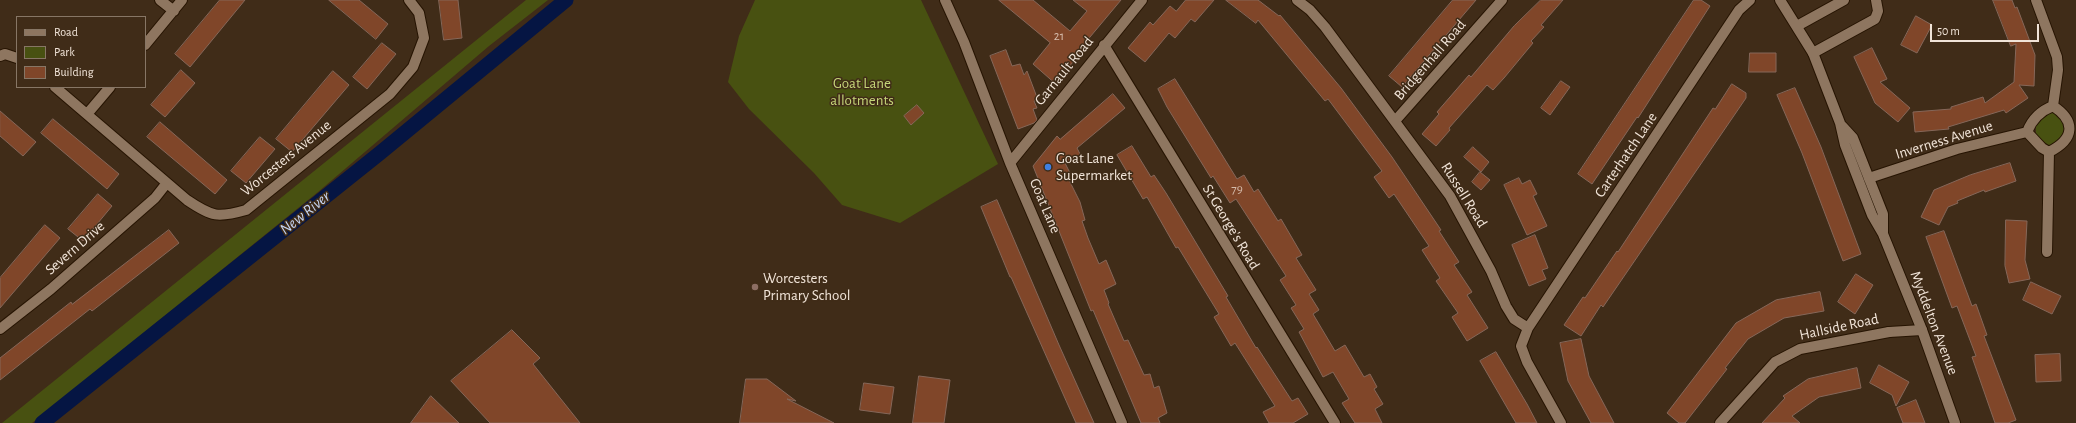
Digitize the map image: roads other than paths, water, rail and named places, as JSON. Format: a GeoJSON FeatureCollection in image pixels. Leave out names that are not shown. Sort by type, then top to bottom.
{"type":"FeatureCollection","features":[{"type":"Feature","properties":{"kind":"street"},"geometry":{"type":"LineString","coordinates":[[160,0],[174,11]]}},
{"type":"Feature","properties":{"kind":"street"},"geometry":{"type":"LineString","coordinates":[[146,44],[182,0]]}},
{"type":"Feature","properties":{"kind":"street","name":"Worcesters Avenue"},"geometry":{"type":"LineString","coordinates":[[56,88],[88,113],[166,184],[202,211],[217,216],[246,210],[390,94],[413,66],[424,38],[419,13],[409,0]]}},
{"type":"Feature","properties":{"kind":"street","name":"Goat Lane"},"geometry":{"type":"LineString","coordinates":[[945,0],[964,42],[1010,162],[1122,423]]}},
{"type":"Feature","properties":{"kind":"street","name":"Garnault Road"},"geometry":{"type":"LineString","coordinates":[[1010,162],[1142,0]]}},
{"type":"Feature","properties":{"kind":"street","name":"Russell Road"},"geometry":{"type":"LineString","coordinates":[[1297,0],[1310,10],[1325,27],[1450,196],[1491,272],[1506,306],[1514,319],[1528,328]]}},
{"type":"Feature","properties":{"kind":"street","name":"Bridgenhall Road"},"geometry":{"type":"LineString","coordinates":[[1395,121],[1502,0]]}},
{"type":"Feature","properties":{"kind":"street","name":"Carterhatch Lane"},"geometry":{"type":"LineString","coordinates":[[1528,328],[1739,10],[1750,0]]}},
{"type":"Feature","properties":{"kind":"street","name":"Myddelton Avenue"},"geometry":{"type":"LineString","coordinates":[[1780,0],[1813,53],[1872,215],[1883,234],[1922,330],[1955,423]]}},
{"type":"Feature","properties":{"kind":"street"},"geometry":{"type":"LineString","coordinates":[[1797,26],[1844,0]]}},
{"type":"Feature","properties":{"kind":"street"},"geometry":{"type":"LineString","coordinates":[[1813,53],[1875,19],[1878,12],[1876,0]]}},
{"type":"Feature","properties":{"kind":"street"},"geometry":{"type":"LineString","coordinates":[[2036,0],[2056,57],[2058,70],[2053,106]]}},
{"type":"Feature","properties":{"kind":"street","name":"St George's Road"},"geometry":{"type":"LineString","coordinates":[[1104,45],[1335,423]]}},
{"type":"Feature","properties":{"kind":"street"},"geometry":{"type":"LineString","coordinates":[[0,56],[5,54],[16,58]]}},
{"type":"Feature","properties":{"kind":"street"},"geometry":{"type":"LineString","coordinates":[[88,113],[109,88]]}},
{"type":"Feature","properties":{"kind":"street"},"geometry":{"type":"LineString","coordinates":[[2049,152],[2058,148],[2075,129],[2071,121],[2062,111],[2053,106]]}},
{"type":"Feature","properties":{"kind":"street"},"geometry":{"type":"LineString","coordinates":[[2049,152],[2042,148],[2027,132],[2031,121],[2043,110],[2053,106]]}},
{"type":"Feature","properties":{"kind":"street","name":"Myddelton Avenue"},"geometry":{"type":"LineString","coordinates":[[1840,124],[1852,138],[1869,178],[1883,214],[1883,234]]}},
{"type":"Feature","properties":{"kind":"street","name":"Inverness Avenue"},"geometry":{"type":"LineString","coordinates":[[1869,178],[1957,149],[2027,132]]}},
{"type":"Feature","properties":{"kind":"street"},"geometry":{"type":"LineString","coordinates":[[2047,252],[2049,152]]}},
{"type":"Feature","properties":{"kind":"street","name":"Severn Drive"},"geometry":{"type":"LineString","coordinates":[[0,329],[51,289],[155,198],[166,184]]}},
{"type":"Feature","properties":{"kind":"street"},"geometry":{"type":"LineString","coordinates":[[1528,328],[1521,346],[1527,362],[1561,423]]}},
{"type":"Feature","properties":{"kind":"street","name":"Hallside Road"},"geometry":{"type":"LineString","coordinates":[[1720,423],[1775,362],[1800,349],[1889,332],[1922,330]]}},
{"type":"Feature","properties":{"kind":"waterway","name":"New River"},"geometry":{"type":"LineString","coordinates":[[42,423],[380,153],[566,0]]}},
{"type":"Feature","properties":{"kind":"place","name":"Goat Lane Supermarket"},"geometry":{"type":"Point","coordinates":[1048,167]}},
{"type":"Feature","properties":{"kind":"place","name":"Worcesters Primary School"},"geometry":{"type":"Point","coordinates":[755,287]}},
{"type":"Feature","properties":{"kind":"park label","name":"Goat Lane allotments"},"geometry":{"type":"Point","coordinates":[862,92]}}]}
